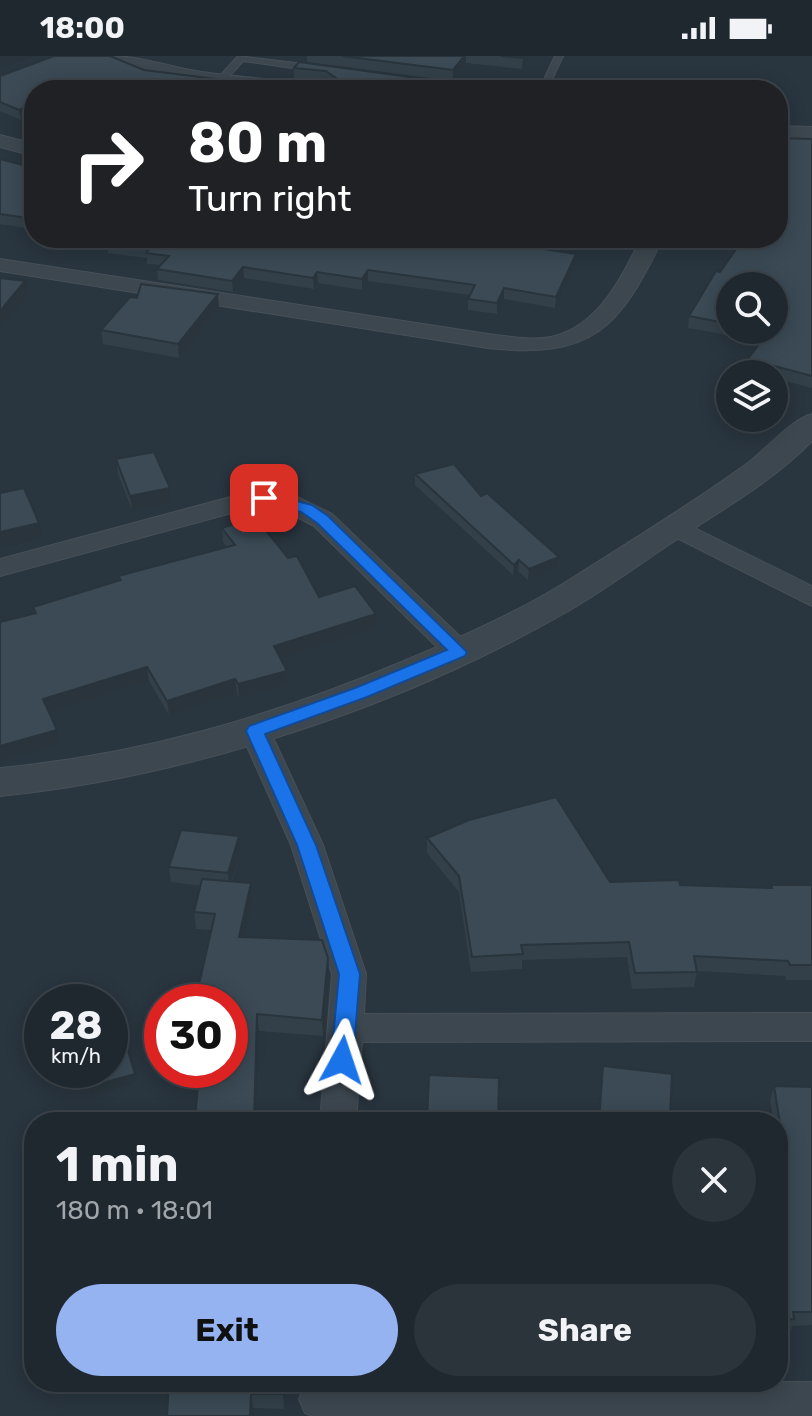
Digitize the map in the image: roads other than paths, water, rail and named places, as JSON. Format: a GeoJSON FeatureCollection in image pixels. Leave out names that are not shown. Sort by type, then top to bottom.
{"type":"FeatureCollection","features":[{"type":"Feature","properties":{"kind":"street"},"geometry":{"type":"LineString","coordinates":[[119,56],[160,69],[240,80]]}},
{"type":"Feature","properties":{"kind":"street"},"geometry":{"type":"LineString","coordinates":[[788,132],[812,133]]}},
{"type":"Feature","properties":{"kind":"street"},"geometry":{"type":"LineString","coordinates":[[0,141],[24,147]]}},
{"type":"Feature","properties":{"kind":"street"},"geometry":{"type":"LineString","coordinates":[[0,265],[488,341],[531,345],[552,344],[583,333],[598,322],[623,291],[642,248]]}},
{"type":"Feature","properties":{"kind":"street"},"geometry":{"type":"LineString","coordinates":[[0,782],[49,779],[104,770],[255,731],[459,652],[555,604],[727,495],[812,423]]}},
{"type":"Feature","properties":{"kind":"street"},"geometry":{"type":"LineString","coordinates":[[0,568],[249,500],[264,498],[285,501],[307,508],[323,520],[459,652]]}},
{"type":"Feature","properties":{"kind":"street"},"geometry":{"type":"LineString","coordinates":[[674,526],[812,597]]}},
{"type":"Feature","properties":{"kind":"street"},"geometry":{"type":"LineString","coordinates":[[255,731],[307,845],[349,974],[339,1112]]}},
{"type":"Feature","properties":{"kind":"street"},"geometry":{"type":"LineString","coordinates":[[344,1028],[812,1027]]}},
{"type":"Feature","properties":{"kind":"street"},"geometry":{"type":"LineString","coordinates":[[320,1399],[812,1402]]}},
{"type":"Feature","properties":{"kind":"lane"},"geometry":{"type":"LineString","coordinates":[[548,80],[559,56]]}},
{"type":"Feature","properties":{"kind":"lane"},"geometry":{"type":"LineString","coordinates":[[223,78],[242,57],[319,69]]}}]}
